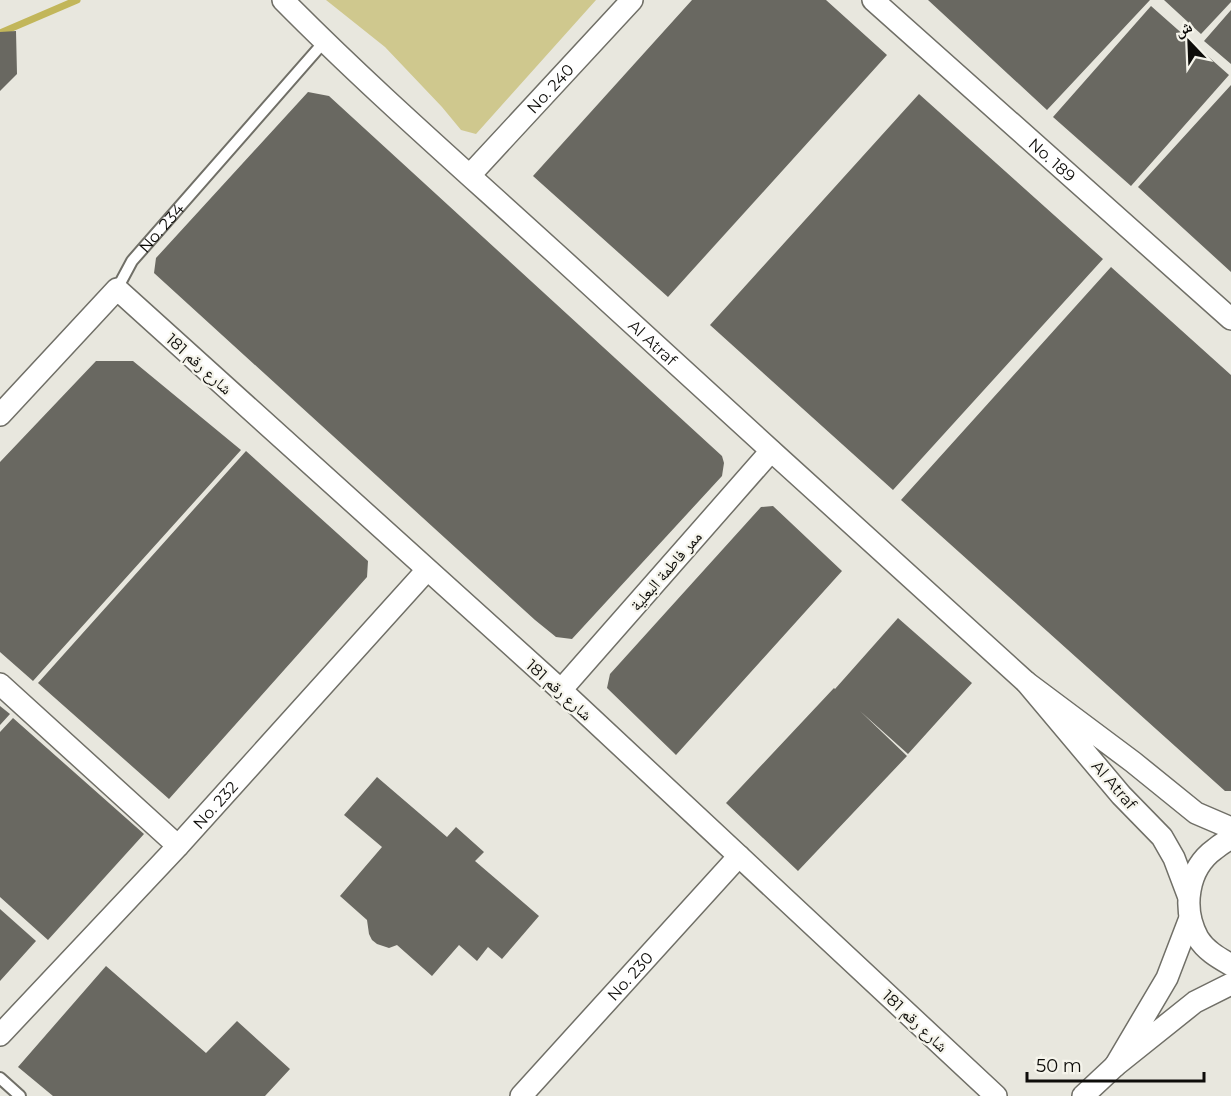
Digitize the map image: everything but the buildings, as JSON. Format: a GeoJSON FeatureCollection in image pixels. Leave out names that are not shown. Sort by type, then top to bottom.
{"type":"FeatureCollection","features":[{"type":"Feature","properties":{"kind":"street","name":"Al Atraf"},"geometry":{"type":"LineString","coordinates":[[283,0],[324,42],[1026,682],[1133,762],[1196,813],[1231,828]]}},
{"type":"Feature","properties":{"kind":"street","name":"No. 240"},"geometry":{"type":"LineString","coordinates":[[470,175],[632,0]]}},
{"type":"Feature","properties":{"kind":"street","name":"No. 189"},"geometry":{"type":"LineString","coordinates":[[873,0],[1231,319]]}},
{"type":"Feature","properties":{"kind":"street","name":"No. 234"},"geometry":{"type":"LineString","coordinates":[[0,415],[117,289]]}},
{"type":"Feature","properties":{"kind":"street","name":"شارع رقم 181"},"geometry":{"type":"LineString","coordinates":[[117,289],[561,690],[996,1096]]}},
{"type":"Feature","properties":{"kind":"street","name":"ممر فاطمة البعلية"},"geometry":{"type":"LineString","coordinates":[[561,690],[771,451]]}},
{"type":"Feature","properties":{"kind":"street","name":"No. 232"},"geometry":{"type":"LineString","coordinates":[[0,1035],[178,846],[427,570]]}},
{"type":"Feature","properties":{"kind":"street","name":"Al Atraf"},"geometry":{"type":"LineString","coordinates":[[1026,682],[1121,795],[1162,837],[1174,858],[1188,895],[1190,918],[1199,939],[1215,956],[1231,965]]}},
{"type":"Feature","properties":{"kind":"street"},"geometry":{"type":"LineString","coordinates":[[0,684],[178,846]]}},
{"type":"Feature","properties":{"kind":"street","name":"Al Atraf"},"geometry":{"type":"LineString","coordinates":[[1188,895],[1195,873],[1208,854],[1231,839]]}},
{"type":"Feature","properties":{"kind":"street","name":"No. 230"},"geometry":{"type":"LineString","coordinates":[[521,1096],[739,855]]}},
{"type":"Feature","properties":{"kind":"street"},"geometry":{"type":"LineString","coordinates":[[1114,1066],[1167,978],[1190,918]]}},
{"type":"Feature","properties":{"kind":"street"},"geometry":{"type":"LineString","coordinates":[[1083,1096],[1114,1066],[1195,1002],[1231,984]]}},
{"type":"Feature","properties":{"kind":"lane","name":"No. 234"},"geometry":{"type":"LineString","coordinates":[[117,289],[132,261],[324,42]]}},
{"type":"Feature","properties":{"kind":"lane"},"geometry":{"type":"LineString","coordinates":[[0,1078],[20,1096]]}},
{"type":"Feature","properties":{"kind":"shaded area"},"geometry":{"type":"Polygon","coordinates":[[[326,0],[596,0],[476,134],[461,130],[385,47],[326,0]]]}},
{"type":"Feature","properties":{"kind":"waterway"},"geometry":{"type":"LineString","coordinates":[[0,33],[77,0]]}}]}
